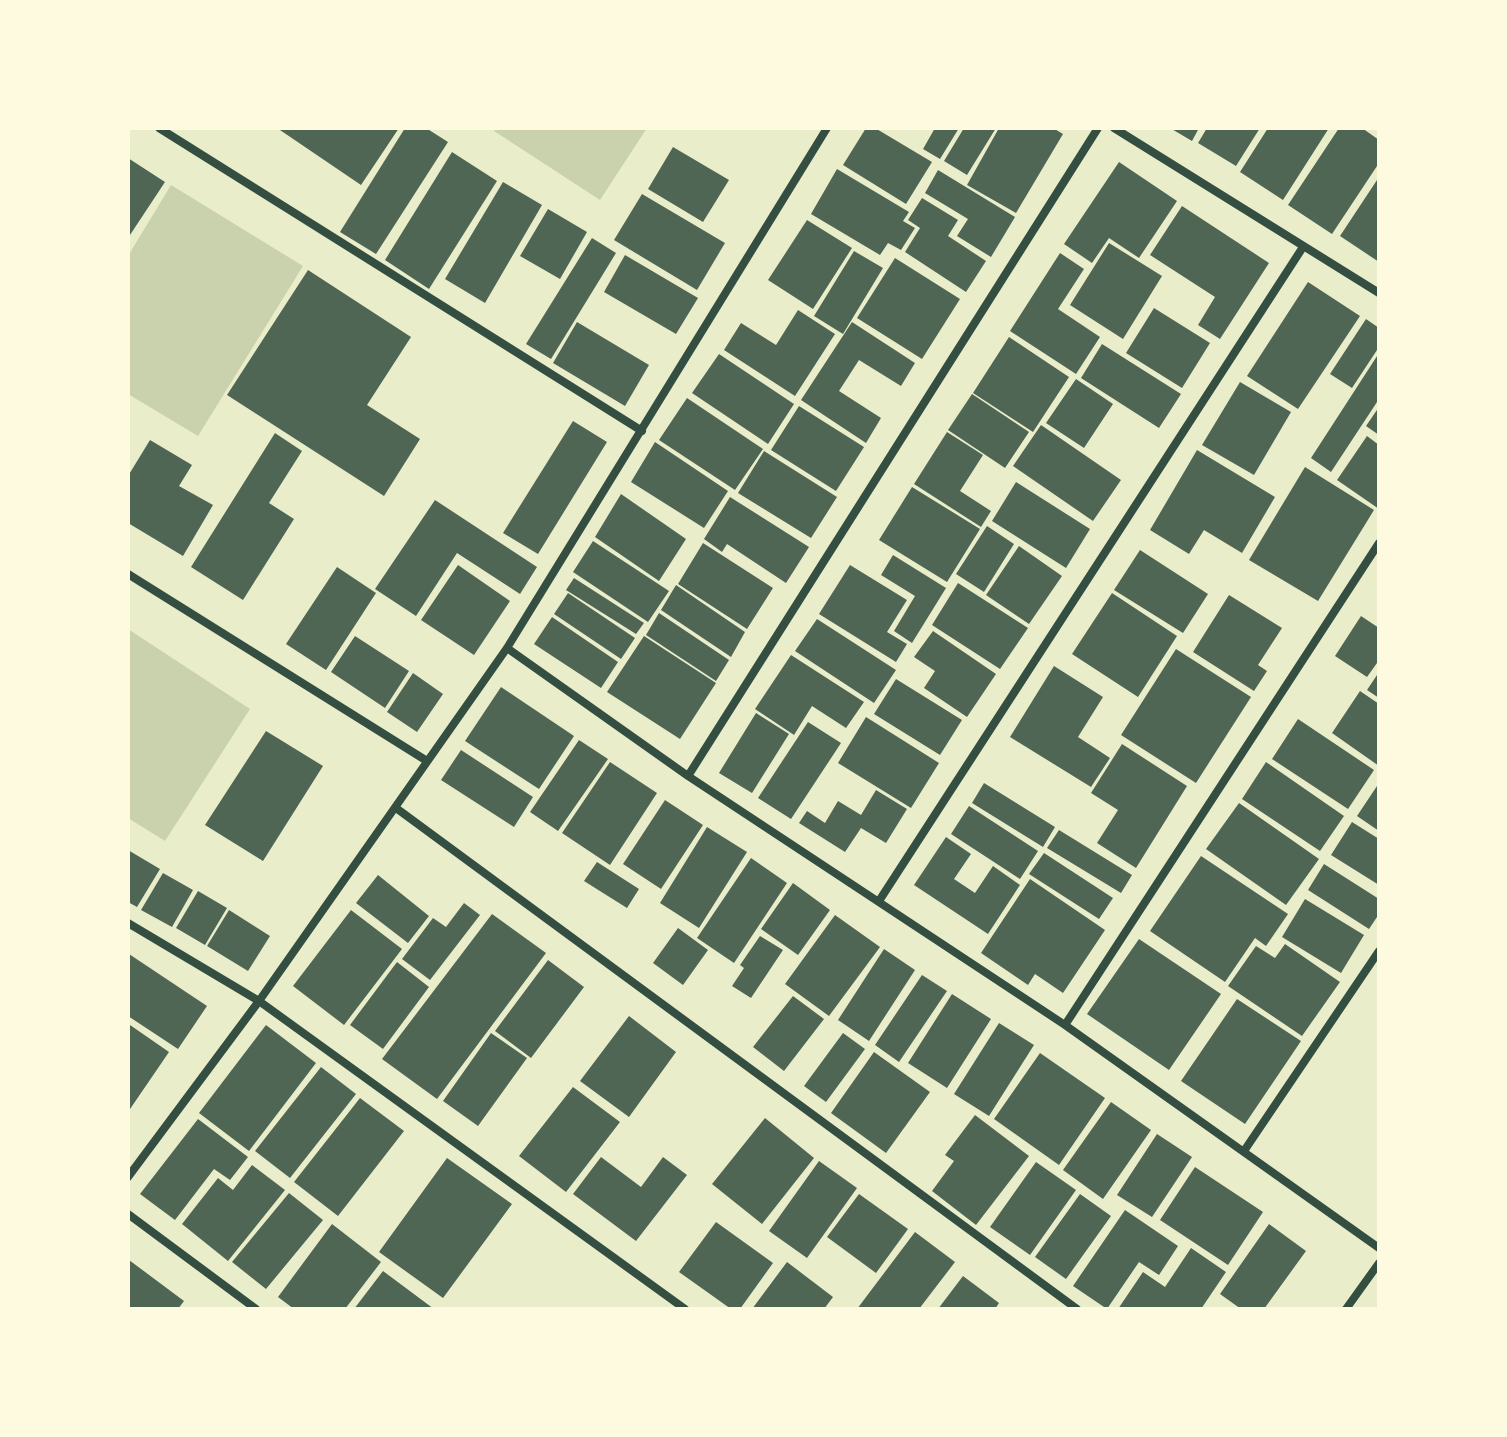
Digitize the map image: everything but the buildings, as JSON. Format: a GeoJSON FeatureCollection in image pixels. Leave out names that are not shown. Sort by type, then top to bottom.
{"type":"FeatureCollection","features":[{"type":"Feature","properties":{"kind":"street"},"geometry":{"type":"LineString","coordinates":[[159,128],[642,431]]}},
{"type":"Feature","properties":{"kind":"street"},"geometry":{"type":"LineString","coordinates":[[128,1177],[259,1001],[507,648],[827,128]]}},
{"type":"Feature","properties":{"kind":"street"},"geometry":{"type":"LineString","coordinates":[[688,776],[1098,128]]}},
{"type":"Feature","properties":{"kind":"street"},"geometry":{"type":"LineString","coordinates":[[1114,128],[1379,293]]}},
{"type":"Feature","properties":{"kind":"street"},"geometry":{"type":"LineString","coordinates":[[879,901],[1303,247]]}},
{"type":"Feature","properties":{"kind":"street"},"geometry":{"type":"LineString","coordinates":[[1065,1025],[1379,543]]}},
{"type":"Feature","properties":{"kind":"street"},"geometry":{"type":"LineString","coordinates":[[128,574],[427,761]]}},
{"type":"Feature","properties":{"kind":"street"},"geometry":{"type":"LineString","coordinates":[[507,648],[688,776],[1065,1025],[1379,1248]]}},
{"type":"Feature","properties":{"kind":"street"},"geometry":{"type":"LineString","coordinates":[[396,808],[1077,1309]]}},
{"type":"Feature","properties":{"kind":"street"},"geometry":{"type":"LineString","coordinates":[[128,923],[259,1001],[685,1309]]}},
{"type":"Feature","properties":{"kind":"street"},"geometry":{"type":"LineString","coordinates":[[1244,1151],[1379,951]]}},
{"type":"Feature","properties":{"kind":"street"},"geometry":{"type":"LineString","coordinates":[[128,1214],[256,1309]]}},
{"type":"Feature","properties":{"kind":"street"},"geometry":{"type":"LineString","coordinates":[[1346,1309],[1379,1263]]}},
{"type":"Feature","properties":{"kind":"green space"},"geometry":{"type":"Polygon","coordinates":[[[496,128],[647,128],[600,200],[494,131],[496,128]]]}},
{"type":"Feature","properties":{"kind":"green space"},"geometry":{"type":"Polygon","coordinates":[[[171,185],[303,266],[198,436],[128,394],[128,256],[171,185]]]}},
{"type":"Feature","properties":{"kind":"green space"},"geometry":{"type":"Polygon","coordinates":[[[128,629],[250,709],[165,841],[128,818],[128,629]]]}}]}
